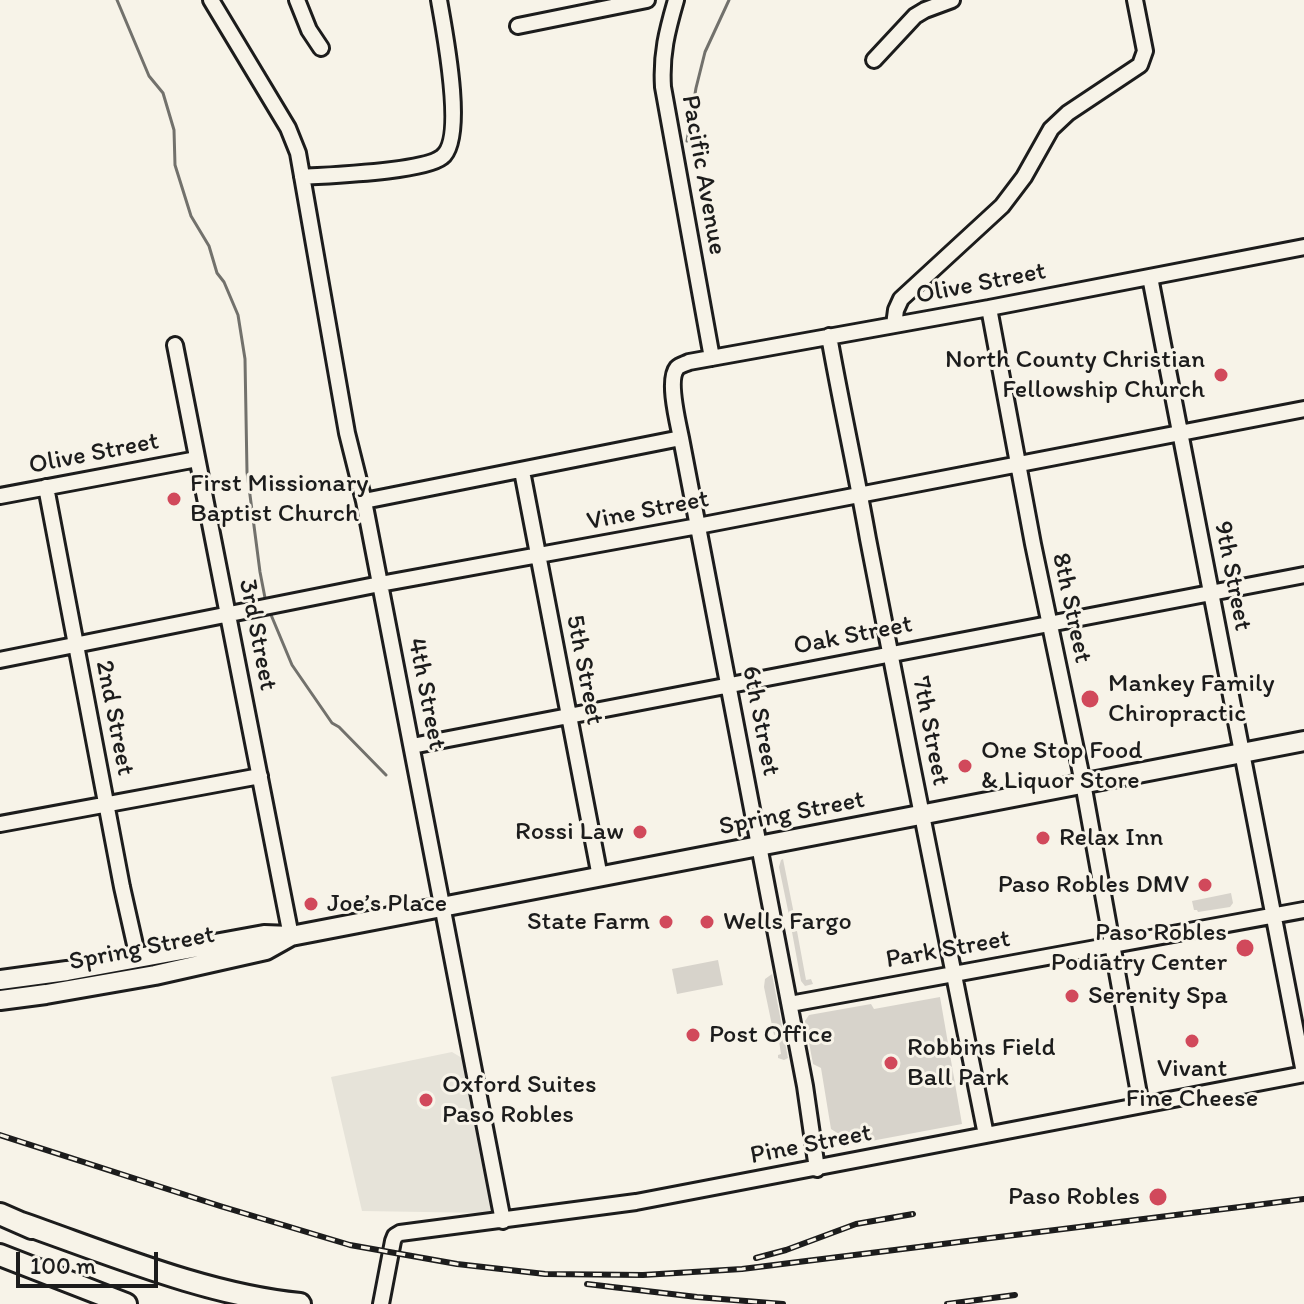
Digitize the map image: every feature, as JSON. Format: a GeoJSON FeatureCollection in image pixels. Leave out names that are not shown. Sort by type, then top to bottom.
{"type":"FeatureCollection","features":[{"type":"Feature","properties":{"kind":"highway"},"geometry":{"type":"LineString","coordinates":[[0,1214],[217,1304]]}},
{"type":"Feature","properties":{"kind":"highway"},"geometry":{"type":"LineString","coordinates":[[21,1223],[191,1282],[300,1304]]}},
{"type":"Feature","properties":{"kind":"highway"},"geometry":{"type":"LineString","coordinates":[[0,1255],[126,1304]]}},
{"type":"Feature","properties":{"kind":"main road","name":"Spring Street"},"geometry":{"type":"LineString","coordinates":[[0,980],[264,935],[291,936],[1304,741]]}},
{"type":"Feature","properties":{"kind":"main road","name":"Spring Street"},"geometry":{"type":"LineString","coordinates":[[0,1000],[169,972],[266,950],[291,936]]}},
{"type":"Feature","properties":{"kind":"street","name":"4th Street"},"geometry":{"type":"LineString","coordinates":[[211,0],[288,128],[298,153],[347,433],[364,501],[503,1221]]}},
{"type":"Feature","properties":{"kind":"street"},"geometry":{"type":"LineString","coordinates":[[297,0],[309,30],[321,48]]}},
{"type":"Feature","properties":{"kind":"street"},"geometry":{"type":"LineString","coordinates":[[302,177],[391,170],[432,163],[444,156],[451,146],[453,131],[451,73],[439,0]]}},
{"type":"Feature","properties":{"kind":"street"},"geometry":{"type":"LineString","coordinates":[[518,26],[647,0]]}},
{"type":"Feature","properties":{"kind":"street","name":"Pacific Avenue"},"geometry":{"type":"LineString","coordinates":[[676,0],[664,41],[663,87],[712,358]]}},
{"type":"Feature","properties":{"kind":"street"},"geometry":{"type":"LineString","coordinates":[[874,60],[915,16],[952,0]]}},
{"type":"Feature","properties":{"kind":"street"},"geometry":{"type":"LineString","coordinates":[[894,325],[901,299],[1002,206],[1024,177],[1051,129],[1068,113],[1140,65],[1145,51],[1135,0]]}},
{"type":"Feature","properties":{"kind":"street","name":"Olive Street"},"geometry":{"type":"LineString","coordinates":[[673,376],[681,365],[712,358],[1304,247]]}},
{"type":"Feature","properties":{"kind":"street","name":"9th Street"},"geometry":{"type":"LineString","coordinates":[[1150,277],[1304,1074]]}},
{"type":"Feature","properties":{"kind":"street","name":"8th Street"},"geometry":{"type":"LineString","coordinates":[[989,308],[1083,783],[1141,1105]]}},
{"type":"Feature","properties":{"kind":"street","name":"7th Street"},"geometry":{"type":"LineString","coordinates":[[829,336],[986,1135]]}},
{"type":"Feature","properties":{"kind":"street","name":"3rd Street"},"geometry":{"type":"LineString","coordinates":[[175,345],[291,936]]}},
{"type":"Feature","properties":{"kind":"street","name":"6th Street"},"geometry":{"type":"LineString","coordinates":[[673,376],[681,438],[790,1004],[817,1169]]}},
{"type":"Feature","properties":{"kind":"street","name":"Vine Street"},"geometry":{"type":"LineString","coordinates":[[0,660],[380,584],[1304,409]]}},
{"type":"Feature","properties":{"kind":"street"},"geometry":{"type":"LineString","coordinates":[[364,501],[681,438]]}},
{"type":"Feature","properties":{"kind":"street","name":"Olive Street"},"geometry":{"type":"LineString","coordinates":[[0,496],[197,459]]}},
{"type":"Feature","properties":{"kind":"street","name":"5th Street"},"geometry":{"type":"LineString","coordinates":[[522,471],[600,877]]}},
{"type":"Feature","properties":{"kind":"street","name":"2nd Street"},"geometry":{"type":"LineString","coordinates":[[46,487],[138,958]]}},
{"type":"Feature","properties":{"kind":"street","name":"Oak Street"},"geometry":{"type":"LineString","coordinates":[[412,746],[1304,575]]}},
{"type":"Feature","properties":{"kind":"street"},"geometry":{"type":"LineString","coordinates":[[0,824],[260,776]]}},
{"type":"Feature","properties":{"kind":"street","name":"Park Street"},"geometry":{"type":"LineString","coordinates":[[790,1004],[1304,910]]}},
{"type":"Feature","properties":{"kind":"street","name":"Pine Street"},"geometry":{"type":"LineString","coordinates":[[381,1304],[395,1236],[415,1229],[503,1221],[636,1202],[1304,1074]]}},
{"type":"Feature","properties":{"kind":"shaded area"},"geometry":{"type":"Polygon","coordinates":[[[783,859],[795,919],[790,920],[779,867],[783,859]]]}},
{"type":"Feature","properties":{"kind":"shaded area"},"geometry":{"type":"Polygon","coordinates":[[[1231,893],[1233,903],[1230,907],[1194,910],[1192,901],[1231,893]]]}},
{"type":"Feature","properties":{"kind":"shaded area"},"geometry":{"type":"Polygon","coordinates":[[[797,931],[806,980],[811,979],[813,984],[805,986],[801,981],[792,932],[797,931]]]}},
{"type":"Feature","properties":{"kind":"shaded area"},"geometry":{"type":"Polygon","coordinates":[[[718,960],[723,985],[677,994],[672,969],[718,960]]]}},
{"type":"Feature","properties":{"kind":"shaded area"},"geometry":{"type":"Polygon","coordinates":[[[772,974],[788,1058],[784,1060],[778,1058],[781,1054],[778,1034],[774,1035],[764,987],[765,979],[772,974]]]}},
{"type":"Feature","properties":{"kind":"shaded area"},"geometry":{"type":"Polygon","coordinates":[[[940,997],[962,1124],[855,1144],[831,1129],[821,1068],[813,1064],[805,1021],[809,1015],[871,1004],[874,1009],[940,997]]]}},
{"type":"Feature","properties":{"kind":"shaded area"},"geometry":{"type":"Polygon","coordinates":[[[452,1052],[462,1058],[495,1205],[489,1213],[362,1211],[331,1077],[452,1052]]]}},
{"type":"Feature","properties":{"kind":"waterway"},"geometry":{"type":"LineString","coordinates":[[117,0],[149,76],[163,93],[174,130],[175,165],[191,216],[209,246],[217,273],[238,315],[245,359],[247,472],[266,603]]}},
{"type":"Feature","properties":{"kind":"waterway"},"geometry":{"type":"LineString","coordinates":[[687,141],[705,52],[729,0]]}},
{"type":"Feature","properties":{"kind":"waterway"},"geometry":{"type":"LineString","coordinates":[[269,610],[292,665],[332,723],[386,775]]}},
{"type":"Feature","properties":{"kind":"railway"},"geometry":{"type":"LineString","coordinates":[[0,1135],[350,1245],[457,1264],[545,1274],[643,1275],[742,1269],[1304,1199]]}},
{"type":"Feature","properties":{"kind":"railway"},"geometry":{"type":"LineString","coordinates":[[756,1258],[856,1224],[913,1214]]}},
{"type":"Feature","properties":{"kind":"railway"},"geometry":{"type":"LineString","coordinates":[[587,1284],[783,1304]]}},
{"type":"Feature","properties":{"kind":"railway"},"geometry":{"type":"LineString","coordinates":[[947,1304],[1015,1295]]}},
{"type":"Feature","properties":{"kind":"place","name":"North County Christian Fellowship Church"},"geometry":{"type":"Point","coordinates":[1221,375]}},
{"type":"Feature","properties":{"kind":"place","name":"First Missionary Baptist Church"},"geometry":{"type":"Point","coordinates":[174,499]}},
{"type":"Feature","properties":{"kind":"place","name":"Mankey Family Chiropractic"},"geometry":{"type":"Point","coordinates":[1090,699]}},
{"type":"Feature","properties":{"kind":"place","name":"One Stop Food & Liquor Store"},"geometry":{"type":"Point","coordinates":[965,766]}},
{"type":"Feature","properties":{"kind":"place","name":"Rossi Law"},"geometry":{"type":"Point","coordinates":[640,832]}},
{"type":"Feature","properties":{"kind":"place","name":"Relax Inn"},"geometry":{"type":"Point","coordinates":[1043,838]}},
{"type":"Feature","properties":{"kind":"place","name":"Paso Robles DMV"},"geometry":{"type":"Point","coordinates":[1205,885]}},
{"type":"Feature","properties":{"kind":"place","name":"Joe’s Place"},"geometry":{"type":"Point","coordinates":[311,904]}},
{"type":"Feature","properties":{"kind":"place","name":"State Farm"},"geometry":{"type":"Point","coordinates":[666,922]}},
{"type":"Feature","properties":{"kind":"place","name":"Wells Fargo"},"geometry":{"type":"Point","coordinates":[707,922]}},
{"type":"Feature","properties":{"kind":"place","name":"Paso Robles Podiatry Center"},"geometry":{"type":"Point","coordinates":[1245,948]}},
{"type":"Feature","properties":{"kind":"place","name":"Serenity Spa"},"geometry":{"type":"Point","coordinates":[1072,996]}},
{"type":"Feature","properties":{"kind":"place","name":"Post Office"},"geometry":{"type":"Point","coordinates":[693,1035]}},
{"type":"Feature","properties":{"kind":"place","name":"Vivant Fine Cheese"},"geometry":{"type":"Point","coordinates":[1192,1041]}},
{"type":"Feature","properties":{"kind":"place","name":"Robbins Field Ball Park"},"geometry":{"type":"Point","coordinates":[891,1063]}},
{"type":"Feature","properties":{"kind":"place","name":"Oxford Suites Paso Robles"},"geometry":{"type":"Point","coordinates":[426,1100]}},
{"type":"Feature","properties":{"kind":"place","name":"Paso Robles"},"geometry":{"type":"Point","coordinates":[1158,1197]}}]}
